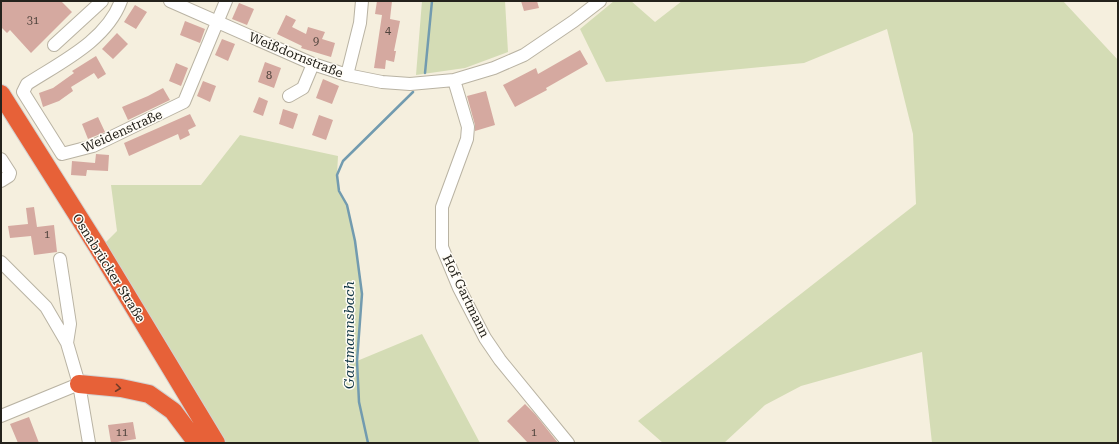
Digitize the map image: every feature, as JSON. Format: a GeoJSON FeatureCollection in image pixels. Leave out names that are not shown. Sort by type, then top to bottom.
{"type":"FeatureCollection","features":[{"type":"Feature","properties":{"kind":"highway","name":"Osnabrücker Straße"},"geometry":{"type":"LineString","coordinates":[[1,94],[97,246],[216,443]]}},
{"type":"Feature","properties":{"kind":"highway","name":"Osnabrücker Straße"},"geometry":{"type":"LineString","coordinates":[[1,113],[203,443]]}},
{"type":"Feature","properties":{"kind":"highway"},"geometry":{"type":"LineString","coordinates":[[80,384],[121,388],[149,394],[173,411],[197,443]]}},
{"type":"Feature","properties":{"kind":"street"},"geometry":{"type":"LineString","coordinates":[[54,45],[102,1]]}},
{"type":"Feature","properties":{"kind":"street","name":"Weißdornstraße"},"geometry":{"type":"LineString","coordinates":[[170,1],[313,64],[347,75],[382,82],[410,84],[454,80],[494,68],[524,55],[574,21],[600,1]]}},
{"type":"Feature","properties":{"kind":"street","name":"Weidenstraße"},"geometry":{"type":"LineString","coordinates":[[118,2],[106,27],[87,45],[27,84],[23,92],[62,154],[93,146],[184,102],[226,1]]}},
{"type":"Feature","properties":{"kind":"street"},"geometry":{"type":"LineString","coordinates":[[347,75],[360,23],[362,1]]}},
{"type":"Feature","properties":{"kind":"street"},"geometry":{"type":"LineString","coordinates":[[289,96],[303,88],[313,64]]}},
{"type":"Feature","properties":{"kind":"street","name":"Hof Gartmann"},"geometry":{"type":"LineString","coordinates":[[454,80],[468,127],[467,139],[442,207],[442,247],[459,288],[486,338],[500,360],[568,443]]}},
{"type":"Feature","properties":{"kind":"street"},"geometry":{"type":"LineString","coordinates":[[1,159],[10,173],[9,176],[1,181]]}},
{"type":"Feature","properties":{"kind":"street"},"geometry":{"type":"LineString","coordinates":[[60,259],[70,324],[67,343]]}},
{"type":"Feature","properties":{"kind":"street"},"geometry":{"type":"LineString","coordinates":[[1,262],[46,307],[67,343],[80,384],[89,443]]}},
{"type":"Feature","properties":{"kind":"street"},"geometry":{"type":"LineString","coordinates":[[1,416],[80,384]]}},
{"type":"Feature","properties":{"kind":"green space"},"geometry":{"type":"Polygon","coordinates":[[[422,1],[505,1],[508,52],[465,68],[416,75],[422,1]]]}},
{"type":"Feature","properties":{"kind":"green space"},"geometry":{"type":"Polygon","coordinates":[[[614,1],[631,1],[655,22],[682,1],[1063,1],[1118,60],[1118,443],[932,443],[922,352],[801,386],[765,405],[724,443],[663,443],[638,421],[916,204],[913,134],[887,29],[804,63],[606,82],[580,29],[614,1]]]}},
{"type":"Feature","properties":{"kind":"green space"},"geometry":{"type":"Polygon","coordinates":[[[240,135],[338,156],[337,175],[339,191],[347,205],[355,241],[362,294],[357,361],[422,334],[480,443],[223,443],[103,245],[117,231],[111,185],[201,185],[240,135]]]}},
{"type":"Feature","properties":{"kind":"building"},"geometry":{"type":"Polygon","coordinates":[[[1,1],[61,1],[72,12],[31,53],[10,30],[7,33],[1,27],[1,1]]]}},
{"type":"Feature","properties":{"kind":"building"},"geometry":{"type":"Polygon","coordinates":[[[377,1],[392,1],[390,19],[400,21],[394,51],[396,51],[394,62],[386,60],[385,69],[374,68],[382,15],[375,14],[377,1]]]}},
{"type":"Feature","properties":{"kind":"building"},"geometry":{"type":"Polygon","coordinates":[[[521,1],[537,1],[539,8],[524,11],[521,1]]]}},
{"type":"Feature","properties":{"kind":"building"},"geometry":{"type":"Polygon","coordinates":[[[239,3],[254,9],[247,25],[232,19],[239,3]]]}},
{"type":"Feature","properties":{"kind":"building"},"geometry":{"type":"Polygon","coordinates":[[[135,5],[147,12],[136,29],[124,22],[135,5]]]}},
{"type":"Feature","properties":{"kind":"building"},"geometry":{"type":"Polygon","coordinates":[[[286,15],[296,20],[292,27],[306,34],[308,27],[325,32],[322,39],[335,43],[331,57],[301,48],[302,46],[277,34],[286,15]]]}},
{"type":"Feature","properties":{"kind":"building"},"geometry":{"type":"Polygon","coordinates":[[[185,21],[205,29],[200,43],[180,35],[185,21]]]}},
{"type":"Feature","properties":{"kind":"building"},"geometry":{"type":"Polygon","coordinates":[[[117,33],[128,44],[113,59],[102,49],[117,33]]]}},
{"type":"Feature","properties":{"kind":"building"},"geometry":{"type":"Polygon","coordinates":[[[222,39],[235,44],[228,61],[215,55],[222,39]]]}},
{"type":"Feature","properties":{"kind":"building"},"geometry":{"type":"Polygon","coordinates":[[[580,50],[588,64],[546,88],[547,90],[515,107],[503,85],[536,68],[538,74],[580,50]]]}},
{"type":"Feature","properties":{"kind":"building"},"geometry":{"type":"Polygon","coordinates":[[[96,56],[106,74],[98,79],[94,73],[71,87],[73,91],[59,101],[43,107],[39,93],[53,88],[74,73],[72,71],[96,56]]]}},
{"type":"Feature","properties":{"kind":"building"},"geometry":{"type":"Polygon","coordinates":[[[265,62],[281,68],[274,88],[258,82],[265,62]]]}},
{"type":"Feature","properties":{"kind":"building"},"geometry":{"type":"Polygon","coordinates":[[[176,63],[188,68],[181,86],[169,81],[176,63]]]}},
{"type":"Feature","properties":{"kind":"building"},"geometry":{"type":"Polygon","coordinates":[[[323,79],[339,86],[332,104],[316,98],[323,79]]]}},
{"type":"Feature","properties":{"kind":"building"},"geometry":{"type":"Polygon","coordinates":[[[203,81],[216,86],[210,102],[197,96],[203,81]]]}},
{"type":"Feature","properties":{"kind":"building"},"geometry":{"type":"Polygon","coordinates":[[[163,88],[170,100],[128,120],[122,107],[163,88]]]}},
{"type":"Feature","properties":{"kind":"building"},"geometry":{"type":"Polygon","coordinates":[[[486,91],[495,125],[475,131],[475,125],[467,96],[486,91]]]}},
{"type":"Feature","properties":{"kind":"building"},"geometry":{"type":"Polygon","coordinates":[[[259,97],[268,101],[263,116],[253,112],[259,97]]]}},
{"type":"Feature","properties":{"kind":"building"},"geometry":{"type":"Polygon","coordinates":[[[283,109],[298,114],[293,129],[279,124],[283,109]]]}},
{"type":"Feature","properties":{"kind":"building"},"geometry":{"type":"Polygon","coordinates":[[[190,114],[196,126],[188,130],[190,135],[180,140],[178,134],[129,156],[124,143],[190,114]]]}},
{"type":"Feature","properties":{"kind":"building"},"geometry":{"type":"Polygon","coordinates":[[[319,115],[333,120],[326,140],[312,135],[319,115]]]}},
{"type":"Feature","properties":{"kind":"building"},"geometry":{"type":"Polygon","coordinates":[[[98,117],[105,132],[88,139],[82,124],[98,117]]]}},
{"type":"Feature","properties":{"kind":"building"},"geometry":{"type":"Polygon","coordinates":[[[96,154],[109,155],[108,171],[87,170],[86,176],[71,175],[72,161],[95,163],[96,154]]]}},
{"type":"Feature","properties":{"kind":"building"},"geometry":{"type":"Polygon","coordinates":[[[34,207],[37,227],[54,225],[57,252],[34,255],[31,236],[10,238],[8,226],[28,224],[26,208],[34,207]]]}},
{"type":"Feature","properties":{"kind":"building"},"geometry":{"type":"Polygon","coordinates":[[[525,404],[558,443],[528,443],[507,421],[525,404]]]}},
{"type":"Feature","properties":{"kind":"building"},"geometry":{"type":"Polygon","coordinates":[[[29,417],[39,443],[18,443],[10,424],[29,417]]]}},
{"type":"Feature","properties":{"kind":"building"},"geometry":{"type":"Polygon","coordinates":[[[133,422],[136,439],[111,443],[108,425],[133,422]]]}},
{"type":"Feature","properties":{"kind":"waterway","name":"Gartmannsbach"},"geometry":{"type":"LineString","coordinates":[[425,73],[432,1]]}},
{"type":"Feature","properties":{"kind":"waterway","name":"Gartmannsbach"},"geometry":{"type":"LineString","coordinates":[[368,443],[359,402],[357,361],[362,294],[355,241],[347,205],[339,191],[337,175],[343,161],[413,92]]}}]}
